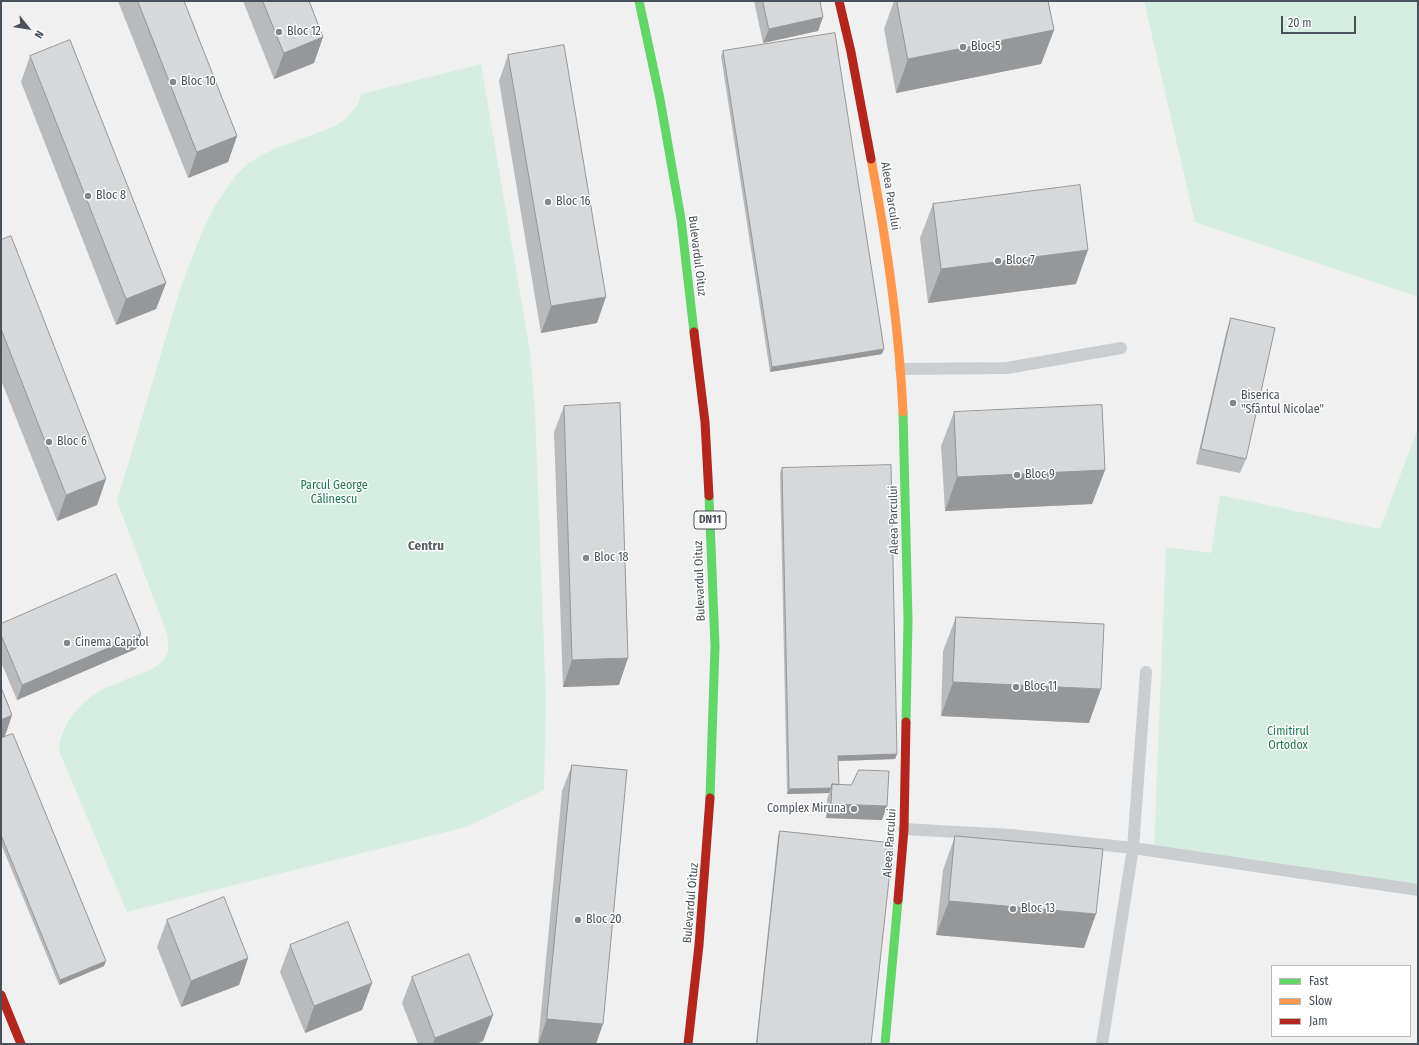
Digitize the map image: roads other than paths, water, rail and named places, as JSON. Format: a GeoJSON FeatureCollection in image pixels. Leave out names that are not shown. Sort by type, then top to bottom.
{"type":"FeatureCollection","features":[{"type":"Feature","properties":{"kind":"street","name":"Bulevardul Oituz"},"geometry":{"type":"LineString","coordinates":[[640,1],[660,99],[681,219],[705,422],[713,580],[715,646],[712,780],[700,938],[688,1044]]}},
{"type":"Feature","properties":{"kind":"street","name":"Aleea Parcului"},"geometry":{"type":"LineString","coordinates":[[839,1],[851,52],[882,217],[901,369],[905,451],[908,620],[904,829],[885,1044]]}},
{"type":"Feature","properties":{"kind":"street"},"geometry":{"type":"LineString","coordinates":[[1,995],[21,1044]]}},
{"type":"Feature","properties":{"kind":"lane"},"geometry":{"type":"LineString","coordinates":[[901,369],[1007,368],[1121,348]]}},
{"type":"Feature","properties":{"kind":"lane"},"geometry":{"type":"LineString","coordinates":[[1102,1044],[1133,848],[1146,672]]}},
{"type":"Feature","properties":{"kind":"lane"},"geometry":{"type":"LineString","coordinates":[[904,829],[1012,835],[1133,848],[1418,890]]}},
{"type":"Feature","properties":{"kind":"place","name":"Bloc 12"},"geometry":{"type":"Point","coordinates":[279,32]}},
{"type":"Feature","properties":{"kind":"place","name":"Bloc 5"},"geometry":{"type":"Point","coordinates":[963,47]}},
{"type":"Feature","properties":{"kind":"place","name":"Bloc 10"},"geometry":{"type":"Point","coordinates":[173,82]}},
{"type":"Feature","properties":{"kind":"place","name":"Bloc 8"},"geometry":{"type":"Point","coordinates":[88,196]}},
{"type":"Feature","properties":{"kind":"place","name":"Bloc 16"},"geometry":{"type":"Point","coordinates":[548,202]}},
{"type":"Feature","properties":{"kind":"place","name":"Bloc 7"},"geometry":{"type":"Point","coordinates":[998,261]}},
{"type":"Feature","properties":{"kind":"place","name":"Biserica \"Sfântul Nicolae\""},"geometry":{"type":"Point","coordinates":[1233,403]}},
{"type":"Feature","properties":{"kind":"place","name":"Bloc 6"},"geometry":{"type":"Point","coordinates":[49,442]}},
{"type":"Feature","properties":{"kind":"place","name":"Bloc 9"},"geometry":{"type":"Point","coordinates":[1017,475]}},
{"type":"Feature","properties":{"kind":"place","name":"Bloc 18"},"geometry":{"type":"Point","coordinates":[586,558]}},
{"type":"Feature","properties":{"kind":"place","name":"Cinema Capitol"},"geometry":{"type":"Point","coordinates":[67,643]}},
{"type":"Feature","properties":{"kind":"place","name":"Bloc 11"},"geometry":{"type":"Point","coordinates":[1016,687]}},
{"type":"Feature","properties":{"kind":"place","name":"Complex Miruna"},"geometry":{"type":"Point","coordinates":[854,809]}},
{"type":"Feature","properties":{"kind":"place","name":"Bloc 13"},"geometry":{"type":"Point","coordinates":[1013,909]}},
{"type":"Feature","properties":{"kind":"place","name":"Bloc 20"},"geometry":{"type":"Point","coordinates":[578,920]}},
{"type":"Feature","properties":{"kind":"district","name":"Centru"},"geometry":{"type":"Point","coordinates":[426,546]}},
{"type":"Feature","properties":{"kind":"park label","name":"Parcul George Călinescu"},"geometry":{"type":"Point","coordinates":[334,493]}},
{"type":"Feature","properties":{"kind":"park label","name":"Cimitirul Ortodox"},"geometry":{"type":"Point","coordinates":[1288,739]}}]}
